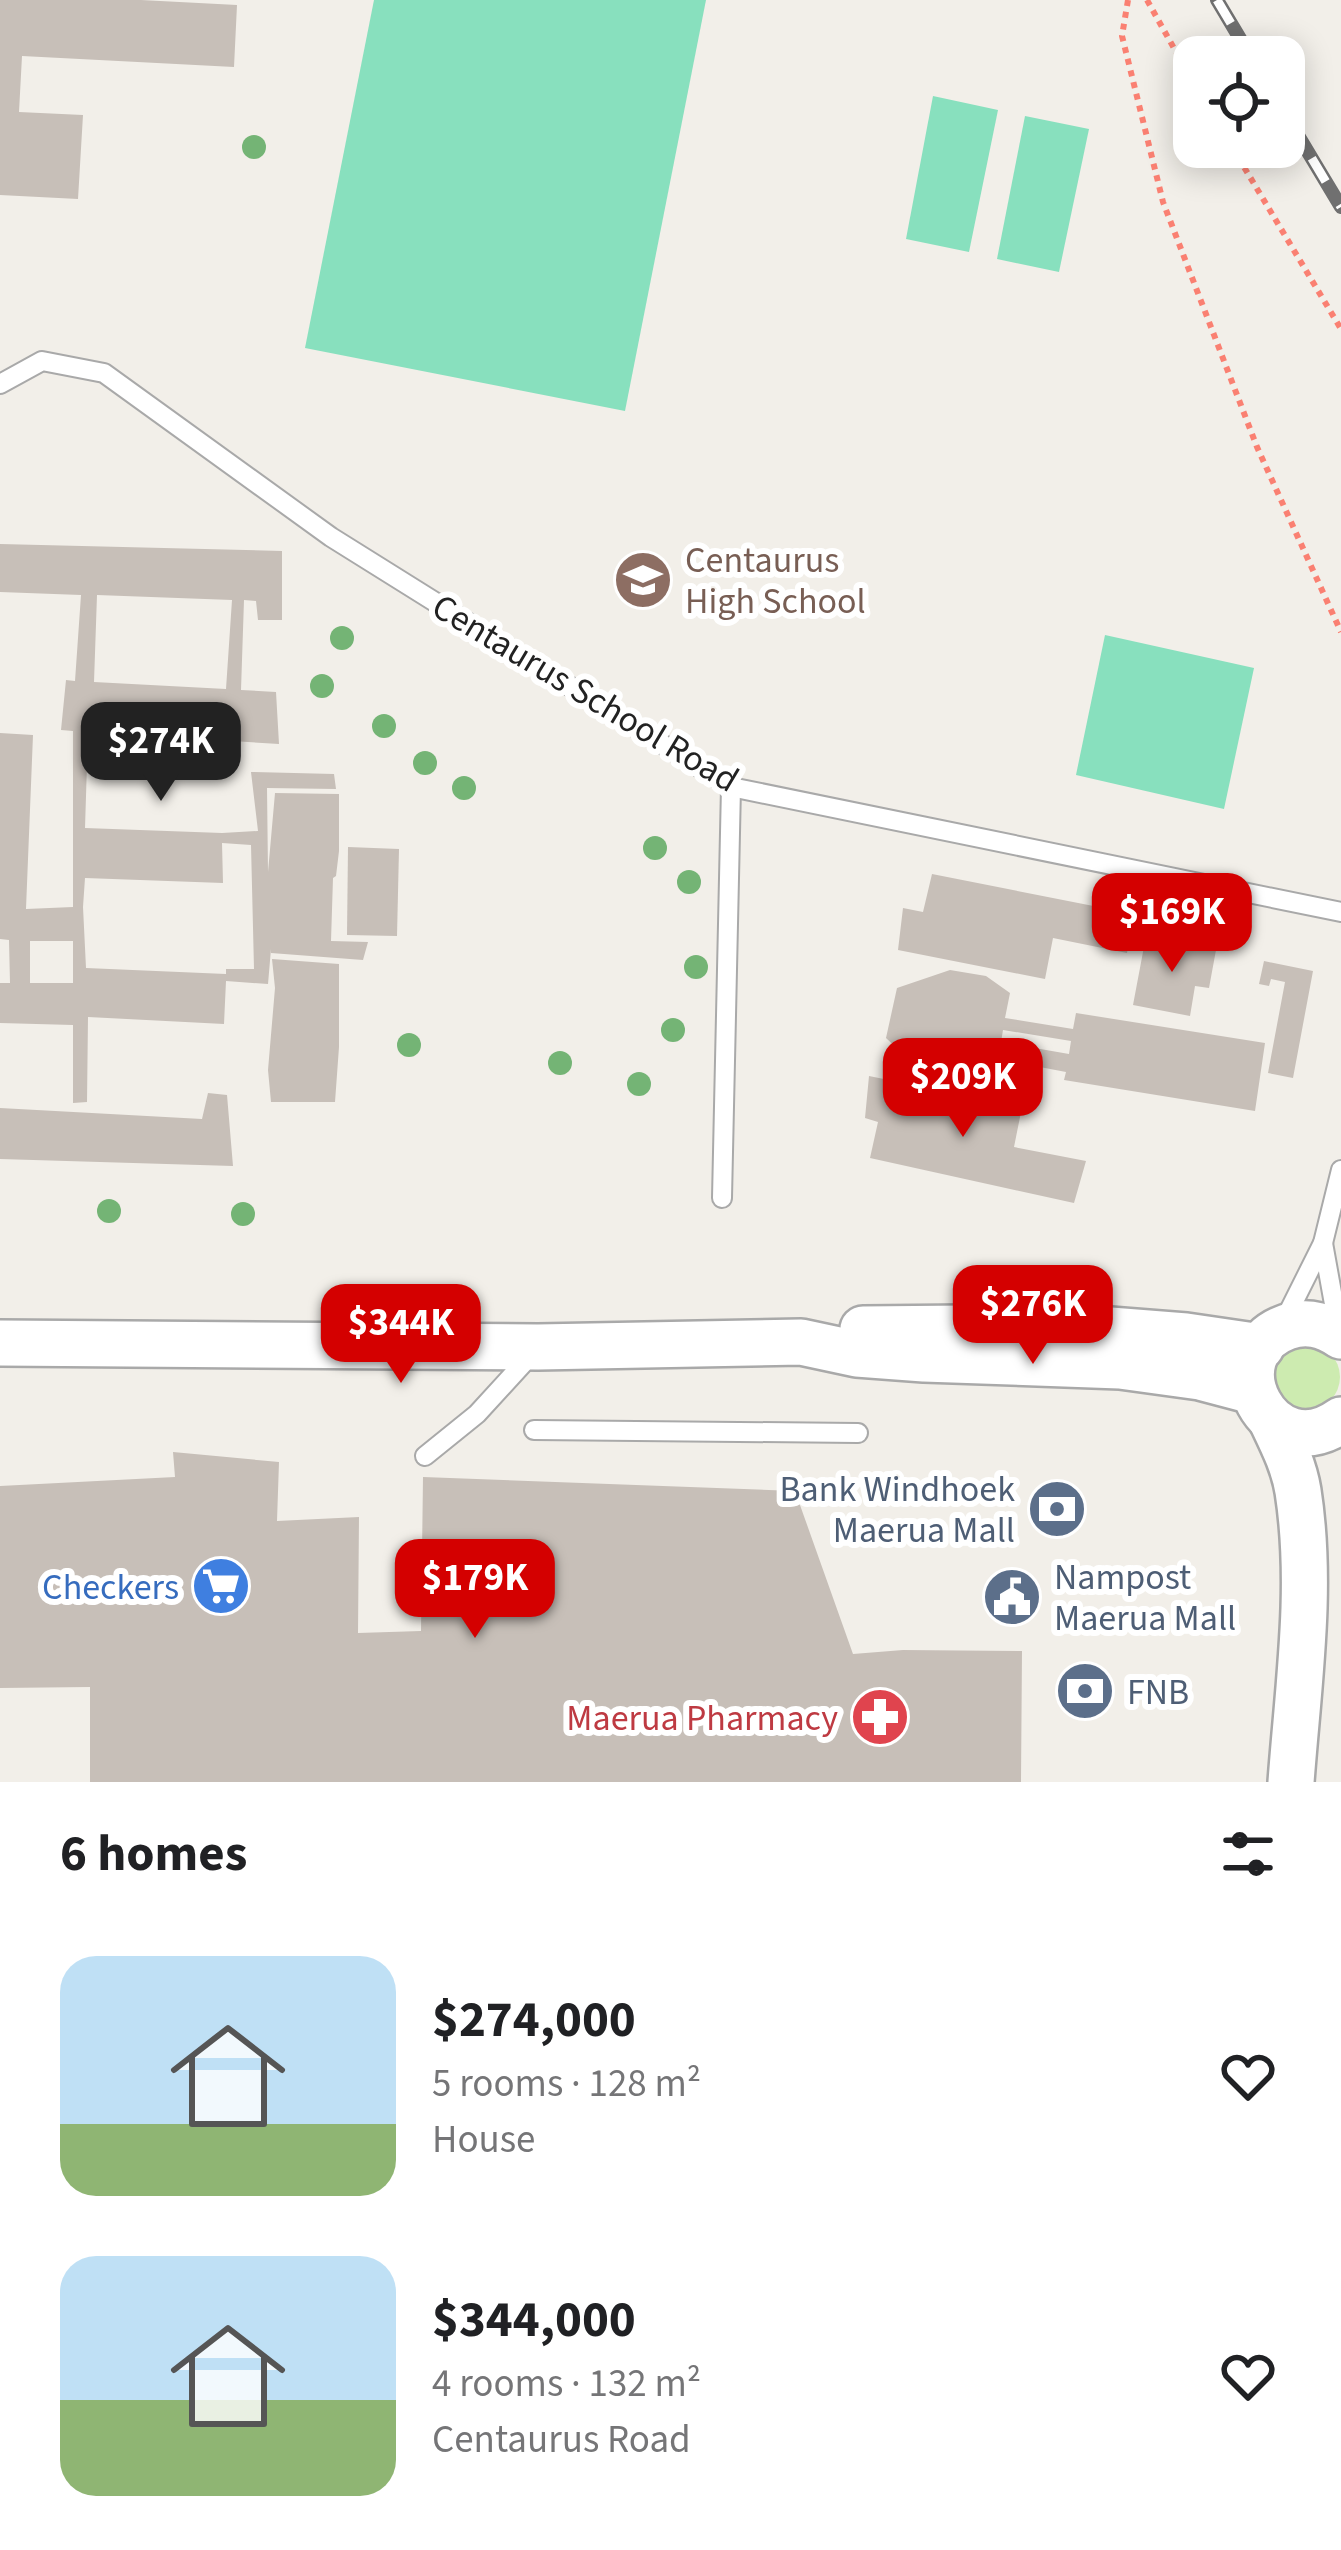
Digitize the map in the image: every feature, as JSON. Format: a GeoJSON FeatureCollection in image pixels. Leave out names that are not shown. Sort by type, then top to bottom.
{"type":"FeatureCollection","features":[{"type":"Feature","properties":{"kind":"street"},"geometry":{"type":"LineString","coordinates":[[1291,1782],[1304,1607],[1298,1492],[1291,1461],[1251,1376],[1254,1360],[1270,1338],[1295,1324],[1341,1332]]}},
{"type":"Feature","properties":{"kind":"street"},"geometry":{"type":"LineString","coordinates":[[0,1343],[538,1347],[802,1342],[858,1329],[1072,1327],[1270,1338]]}},
{"type":"Feature","properties":{"kind":"street"},"geometry":{"type":"LineString","coordinates":[[802,1342],[857,1354],[1120,1366],[1200,1377],[1263,1406],[1287,1429],[1321,1431],[1339,1422]]}},
{"type":"Feature","properties":{"kind":"street"},"geometry":{"type":"LineString","coordinates":[[1304,1607],[1339,1422]]}},
{"type":"Feature","properties":{"kind":"lane","name":"Centaurus School Road"},"geometry":{"type":"LineString","coordinates":[[0,384],[42,361],[104,373],[331,538],[731,787],[1341,912]]}},
{"type":"Feature","properties":{"kind":"lane"},"geometry":{"type":"LineString","coordinates":[[722,1198],[731,787]]}},
{"type":"Feature","properties":{"kind":"lane"},"geometry":{"type":"LineString","coordinates":[[1270,1338],[1323,1244],[1341,1170]]}},
{"type":"Feature","properties":{"kind":"lane"},"geometry":{"type":"LineString","coordinates":[[1323,1244],[1341,1332]]}},
{"type":"Feature","properties":{"kind":"lane"},"geometry":{"type":"LineString","coordinates":[[425,1456],[477,1414],[538,1347]]}},
{"type":"Feature","properties":{"kind":"lane"},"geometry":{"type":"LineString","coordinates":[[534,1430],[858,1433]]}},
{"type":"Feature","properties":{"kind":"path"},"geometry":{"type":"LineString","coordinates":[[1128,0],[1122,36],[1163,202],[1257,447],[1341,632]]}},
{"type":"Feature","properties":{"kind":"path"},"geometry":{"type":"LineString","coordinates":[[1147,0],[1173,49]]}},
{"type":"Feature","properties":{"kind":"path"},"geometry":{"type":"LineString","coordinates":[[1245,168],[1341,329]]}},
{"type":"Feature","properties":{"kind":"green space"},"geometry":{"type":"Polygon","coordinates":[[[374,0],[706,0],[625,411],[305,348],[374,0]]]}},
{"type":"Feature","properties":{"kind":"green space"},"geometry":{"type":"Polygon","coordinates":[[[933,96],[998,110],[969,252],[906,239],[933,96]]]}},
{"type":"Feature","properties":{"kind":"green space"},"geometry":{"type":"Polygon","coordinates":[[[1025,116],[1089,129],[1059,272],[997,259],[1025,116]]]}},
{"type":"Feature","properties":{"kind":"green space"},"geometry":{"type":"Polygon","coordinates":[[[1105,635],[1254,668],[1224,809],[1076,775],[1105,635]]]}},
{"type":"Feature","properties":{"kind":"green space"},"geometry":{"type":"Polygon","coordinates":[[[1307,1344],[1330,1354],[1340,1377],[1330,1400],[1307,1410],[1284,1400],[1274,1377],[1284,1354],[1307,1344]]]}},
{"type":"Feature","properties":{"kind":"building"},"geometry":{"type":"Polygon","coordinates":[[[0,0],[237,5],[234,67],[22,56],[19,112],[83,115],[78,199],[0,195],[0,0]]]}},
{"type":"Feature","properties":{"kind":"building"},"geometry":{"type":"Polygon","coordinates":[[[0,544],[282,551],[282,620],[258,620],[256,601],[244,600],[241,690],[276,692],[279,744],[88,732],[85,828],[258,831],[251,772],[334,774],[336,789],[267,788],[268,872],[275,793],[339,794],[331,941],[368,942],[363,960],[271,953],[271,949],[268,984],[226,981],[224,1024],[88,1017],[87,1102],[73,1103],[73,1025],[0,1023],[0,983],[10,983],[9,940],[0,939],[0,733],[33,735],[26,909],[73,907],[73,731],[61,730],[66,680],[75,681],[81,595],[0,592],[0,544]],[[97,595],[94,682],[226,689],[232,600],[97,595]],[[222,843],[223,883],[85,878],[86,968],[226,974],[226,969],[254,969],[251,845],[222,843]],[[30,941],[30,983],[73,983],[73,941],[30,941]]]}},
{"type":"Feature","properties":{"kind":"building"},"geometry":{"type":"Polygon","coordinates":[[[348,847],[399,849],[397,936],[347,935],[348,847]]]}},
{"type":"Feature","properties":{"kind":"building"},"geometry":{"type":"Polygon","coordinates":[[[932,874],[1134,914],[1127,953],[1053,938],[1045,979],[898,950],[903,908],[923,912],[932,874]]]}},
{"type":"Feature","properties":{"kind":"building"},"geometry":{"type":"Polygon","coordinates":[[[1146,936],[1216,950],[1209,988],[1195,986],[1190,1016],[1133,1005],[1146,936]]]}},
{"type":"Feature","properties":{"kind":"building"},"geometry":{"type":"Polygon","coordinates":[[[272,959],[339,964],[335,1102],[271,1102],[272,959]]]}},
{"type":"Feature","properties":{"kind":"building"},"geometry":{"type":"Polygon","coordinates":[[[1264,961],[1313,971],[1293,1078],[1268,1073],[1285,982],[1271,979],[1269,986],[1259,984],[1264,961]]]}},
{"type":"Feature","properties":{"kind":"building"},"geometry":{"type":"Polygon","coordinates":[[[950,970],[986,976],[1010,993],[1005,1018],[1073,1029],[1076,1013],[1265,1043],[1255,1111],[1064,1080],[1066,1072],[998,1059],[994,1078],[968,1087],[929,1079],[886,1038],[897,988],[950,970]],[[1003,1030],[1001,1042],[1069,1054],[1071,1041],[1003,1030]]]}},
{"type":"Feature","properties":{"kind":"building"},"geometry":{"type":"Polygon","coordinates":[[[869,1076],[1022,1107],[1014,1147],[1086,1161],[1074,1203],[870,1158],[878,1122],[865,1118],[869,1076]]]}},
{"type":"Feature","properties":{"kind":"building"},"geometry":{"type":"Polygon","coordinates":[[[208,1093],[227,1095],[233,1166],[0,1159],[0,1108],[202,1119],[208,1093]]]}},
{"type":"Feature","properties":{"kind":"building"},"geometry":{"type":"Polygon","coordinates":[[[173,1452],[279,1462],[277,1521],[359,1517],[358,1633],[421,1631],[423,1477],[795,1491],[853,1654],[1022,1651],[1021,1782],[90,1782],[90,1687],[0,1688],[0,1486],[175,1477],[173,1452]]]}},
{"type":"Feature","properties":{"kind":"railway"},"geometry":{"type":"LineString","coordinates":[[1217,0],[1238,36]]}},
{"type":"Feature","properties":{"kind":"railway"},"geometry":{"type":"LineString","coordinates":[[1305,147],[1341,207]]}},
{"type":"Feature","properties":{"kind":"place","name":"Centaurus High School"},"geometry":{"type":"Point","coordinates":[643,580]}},
{"type":"Feature","properties":{"kind":"place","name":"Bank Windhoek Maerua Mall"},"geometry":{"type":"Point","coordinates":[1057,1509]}},
{"type":"Feature","properties":{"kind":"place","name":"Checkers"},"geometry":{"type":"Point","coordinates":[221,1586]}},
{"type":"Feature","properties":{"kind":"place","name":"Nampost Maerua Mall"},"geometry":{"type":"Point","coordinates":[1012,1597]}},
{"type":"Feature","properties":{"kind":"place","name":"FNB"},"geometry":{"type":"Point","coordinates":[1085,1691]}},
{"type":"Feature","properties":{"kind":"place","name":"Maerua Pharmacy"},"geometry":{"type":"Point","coordinates":[880,1717]}}]}
